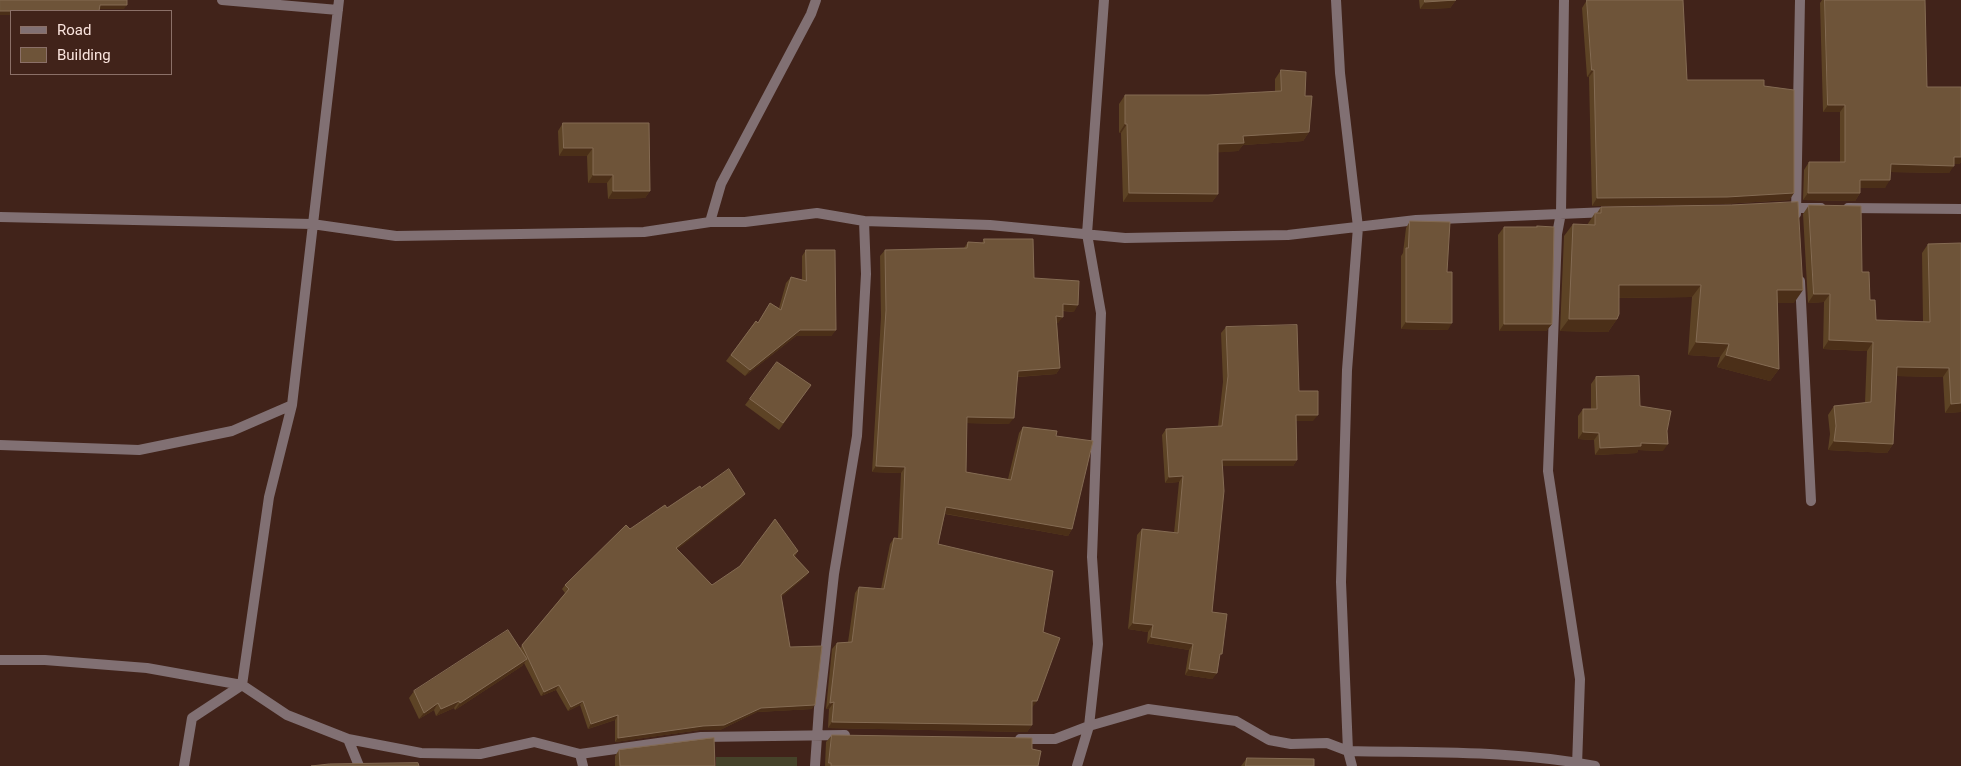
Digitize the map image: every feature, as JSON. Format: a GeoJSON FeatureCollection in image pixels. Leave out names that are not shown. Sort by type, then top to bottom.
{"type":"FeatureCollection","features":[{"type":"Feature","properties":{"kind":"street"},"geometry":{"type":"LineString","coordinates":[[184,766],[192,718],[242,685],[269,497],[292,405],[338,5],[222,0]]}},
{"type":"Feature","properties":{"kind":"street"},"geometry":{"type":"LineString","coordinates":[[710,222],[721,184],[812,14],[816,0]]}},
{"type":"Feature","properties":{"kind":"street"},"geometry":{"type":"LineString","coordinates":[[1078,766],[1089,726],[1098,644],[1092,557],[1101,313],[1088,234],[1104,0]]}},
{"type":"Feature","properties":{"kind":"street"},"geometry":{"type":"LineString","coordinates":[[1336,0],[1340,73],[1358,227],[1347,370],[1341,582],[1348,751],[1352,766]]}},
{"type":"Feature","properties":{"kind":"street"},"geometry":{"type":"LineString","coordinates":[[1564,0],[1561,213],[1558,234],[1548,471],[1580,679],[1577,764]]}},
{"type":"Feature","properties":{"kind":"street"},"geometry":{"type":"LineString","coordinates":[[1797,227],[1800,0]]}},
{"type":"Feature","properties":{"kind":"street"},"geometry":{"type":"LineString","coordinates":[[1778,208],[1961,209]]}},
{"type":"Feature","properties":{"kind":"street"},"geometry":{"type":"LineString","coordinates":[[0,217],[312,224],[396,236],[644,232],[710,222],[745,222],[817,213],[864,222],[990,225],[1125,238],[1288,235],[1416,220],[1618,212]]}},
{"type":"Feature","properties":{"kind":"street"},"geometry":{"type":"LineString","coordinates":[[815,766],[816,735],[834,574],[857,436],[866,274],[864,222]]}},
{"type":"Feature","properties":{"kind":"street"},"geometry":{"type":"LineString","coordinates":[[1799,266],[1811,501]]}},
{"type":"Feature","properties":{"kind":"street"},"geometry":{"type":"LineString","coordinates":[[0,445],[139,450],[232,431],[292,405]]}},
{"type":"Feature","properties":{"kind":"street"},"geometry":{"type":"LineString","coordinates":[[0,660],[45,660],[147,668],[242,685],[286,715],[348,739],[421,753],[480,754],[534,742],[580,754],[701,737],[854,735]]}},
{"type":"Feature","properties":{"kind":"street"},"geometry":{"type":"LineString","coordinates":[[1006,738],[1054,739],[1089,726],[1148,709],[1236,721],[1268,740],[1291,744],[1327,742],[1348,751],[1499,754],[1595,766]]}},
{"type":"Feature","properties":{"kind":"street"},"geometry":{"type":"LineString","coordinates":[[348,739],[359,766]]}},
{"type":"Feature","properties":{"kind":"street"},"geometry":{"type":"LineString","coordinates":[[580,754],[583,766]]}},
{"type":"Feature","properties":{"kind":"shaded area"},"geometry":{"type":"Polygon","coordinates":[[[716,757],[797,757],[797,766],[716,766],[716,757]]]}},
{"type":"Feature","properties":{"kind":"building"},"geometry":{"type":"Polygon","coordinates":[[[0,0],[127,0],[127,5],[100,5],[99,10],[0,11],[0,0]]]}},
{"type":"Feature","properties":{"kind":"building"},"geometry":{"type":"Polygon","coordinates":[[[1425,0],[1456,0],[1425,2],[1425,0]]]}},
{"type":"Feature","properties":{"kind":"building"},"geometry":{"type":"Polygon","coordinates":[[[1587,0],[1683,0],[1687,80],[1764,80],[1764,86],[1794,90],[1794,193],[1727,197],[1597,198],[1594,70],[1592,70],[1587,0]]]}},
{"type":"Feature","properties":{"kind":"building"},"geometry":{"type":"Polygon","coordinates":[[[1825,0],[1925,0],[1927,87],[1961,87],[1961,157],[1954,157],[1954,166],[1891,164],[1890,180],[1860,180],[1860,193],[1808,193],[1809,162],[1845,162],[1845,105],[1828,105],[1825,0]]]}},
{"type":"Feature","properties":{"kind":"building"},"geometry":{"type":"Polygon","coordinates":[[[1281,70],[1306,72],[1305,96],[1312,96],[1309,132],[1243,136],[1244,143],[1218,144],[1218,194],[1129,193],[1125,95],[1208,95],[1281,91],[1281,70]]]}},
{"type":"Feature","properties":{"kind":"building"},"geometry":{"type":"Polygon","coordinates":[[[563,123],[649,123],[650,191],[613,191],[613,175],[593,175],[593,148],[564,148],[563,123]]]}},
{"type":"Feature","properties":{"kind":"building"},"geometry":{"type":"Polygon","coordinates":[[[1798,202],[1803,290],[1777,290],[1779,369],[1726,355],[1729,344],[1696,342],[1701,285],[1619,285],[1619,314],[1617,319],[1569,319],[1573,224],[1595,225],[1595,213],[1601,213],[1601,207],[1798,202]]]}},
{"type":"Feature","properties":{"kind":"building"},"geometry":{"type":"Polygon","coordinates":[[[1809,205],[1861,206],[1862,272],[1869,272],[1870,300],[1875,300],[1876,320],[1930,322],[1928,244],[1961,243],[1961,403],[1951,404],[1949,368],[1897,367],[1893,444],[1834,441],[1836,426],[1834,406],[1871,402],[1873,342],[1829,340],[1830,294],[1814,294],[1809,205]]]}},
{"type":"Feature","properties":{"kind":"building"},"geometry":{"type":"Polygon","coordinates":[[[1410,221],[1450,222],[1447,272],[1452,272],[1452,323],[1406,322],[1406,248],[1408,248],[1410,221]]]}},
{"type":"Feature","properties":{"kind":"building"},"geometry":{"type":"Polygon","coordinates":[[[1504,227],[1554,227],[1552,324],[1504,324],[1504,227]]]}},
{"type":"Feature","properties":{"kind":"building"},"geometry":{"type":"Polygon","coordinates":[[[984,239],[1033,239],[1034,278],[1079,281],[1078,305],[1063,304],[1063,317],[1056,316],[1060,368],[1018,371],[1014,418],[967,417],[966,472],[1011,480],[1023,427],[1057,431],[1056,436],[1093,441],[1072,529],[946,507],[938,544],[1053,571],[1043,632],[1060,638],[1037,701],[1032,701],[1032,725],[832,722],[834,702],[830,703],[837,643],[852,642],[859,587],[884,589],[894,538],[902,539],[905,467],[876,466],[886,310],[885,250],[967,248],[968,242],[984,243],[984,239]]]}},
{"type":"Feature","properties":{"kind":"building"},"geometry":{"type":"Polygon","coordinates":[[[806,250],[835,250],[836,330],[800,330],[750,370],[731,355],[756,321],[758,323],[770,303],[781,310],[791,277],[806,281],[806,250]]]}},
{"type":"Feature","properties":{"kind":"building"},"geometry":{"type":"Polygon","coordinates":[[[1297,325],[1299,391],[1318,391],[1318,415],[1296,415],[1297,460],[1222,460],[1224,491],[1212,612],[1227,614],[1222,654],[1220,654],[1217,673],[1189,669],[1193,644],[1151,637],[1153,625],[1133,623],[1142,529],[1178,533],[1183,476],[1169,477],[1166,429],[1222,426],[1228,376],[1226,327],[1297,325]]]}},
{"type":"Feature","properties":{"kind":"building"},"geometry":{"type":"Polygon","coordinates":[[[777,362],[811,385],[783,423],[750,399],[777,362]]]}},
{"type":"Feature","properties":{"kind":"building"},"geometry":{"type":"Polygon","coordinates":[[[1639,376],[1640,406],[1671,411],[1667,431],[1668,444],[1641,443],[1641,446],[1600,448],[1599,433],[1583,432],[1583,409],[1597,409],[1596,377],[1639,376]]]}},
{"type":"Feature","properties":{"kind":"building"},"geometry":{"type":"Polygon","coordinates":[[[729,469],[745,494],[676,548],[712,585],[740,566],[775,519],[798,551],[793,555],[809,572],[781,595],[790,647],[822,646],[815,705],[761,708],[724,725],[703,726],[618,738],[618,715],[591,724],[583,701],[571,707],[559,685],[544,692],[522,645],[569,589],[565,585],[626,525],[630,529],[665,505],[667,508],[729,469]]]}},
{"type":"Feature","properties":{"kind":"building"},"geometry":{"type":"Polygon","coordinates":[[[508,630],[527,659],[460,703],[459,701],[441,709],[438,703],[424,713],[414,691],[508,630]]]}},
{"type":"Feature","properties":{"kind":"building"},"geometry":{"type":"Polygon","coordinates":[[[832,735],[1032,738],[1032,749],[1041,751],[1038,766],[831,766],[831,763],[829,763],[832,735]]]}},
{"type":"Feature","properties":{"kind":"building"},"geometry":{"type":"Polygon","coordinates":[[[714,738],[715,766],[620,766],[619,750],[714,738]]]}},
{"type":"Feature","properties":{"kind":"building"},"geometry":{"type":"Polygon","coordinates":[[[1247,758],[1314,759],[1314,766],[1246,766],[1247,758]]]}},
{"type":"Feature","properties":{"kind":"building"},"geometry":{"type":"Polygon","coordinates":[[[418,763],[419,766],[311,766],[329,764],[418,763]]]}}]}
